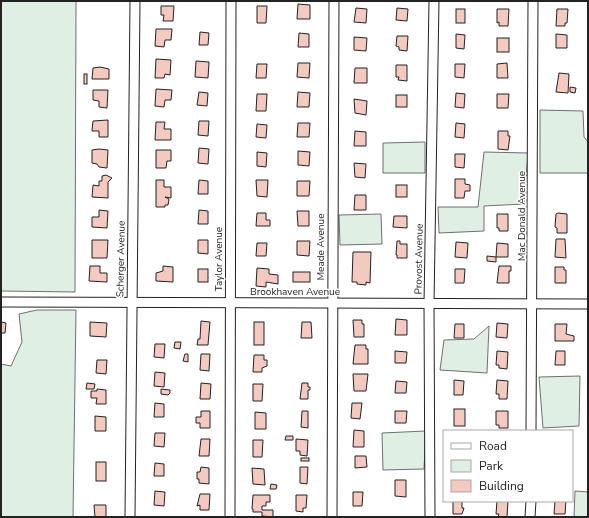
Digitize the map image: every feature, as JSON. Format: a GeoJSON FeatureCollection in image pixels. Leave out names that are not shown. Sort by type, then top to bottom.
{"type":"FeatureCollection","features":[{"type":"Feature","properties":{"kind":"street","name":"Scherger Avenue"},"geometry":{"type":"LineString","coordinates":[[130,517],[135,1]]}},
{"type":"Feature","properties":{"kind":"street","name":"Taylor Avenue"},"geometry":{"type":"LineString","coordinates":[[230,517],[231,1]]}},
{"type":"Feature","properties":{"kind":"street","name":"Meade Avenue"},"geometry":{"type":"LineString","coordinates":[[332,517],[334,1]]}},
{"type":"Feature","properties":{"kind":"street","name":"Provost Avenue"},"geometry":{"type":"LineString","coordinates":[[430,517],[429,304],[434,1]]}},
{"type":"Feature","properties":{"kind":"street","name":"Mac Donald Avenue"},"geometry":{"type":"LineString","coordinates":[[531,430],[533,304],[533,1]]}},
{"type":"Feature","properties":{"kind":"street","name":"Brookhaven Avenue"},"geometry":{"type":"LineString","coordinates":[[1,302],[588,304]]}},
{"type":"Feature","properties":{"kind":"street"},"geometry":{"type":"LineString","coordinates":[[530,502],[530,517]]}},
{"type":"Feature","properties":{"kind":"green space"},"geometry":{"type":"Polygon","coordinates":[[[1,1],[76,1],[75,292],[1,291],[1,1]]]}},
{"type":"Feature","properties":{"kind":"green space"},"geometry":{"type":"Polygon","coordinates":[[[540,110],[583,111],[584,137],[588,142],[588,173],[540,173],[540,110]]]}},
{"type":"Feature","properties":{"kind":"green space"},"geometry":{"type":"Polygon","coordinates":[[[425,142],[425,173],[383,173],[383,143],[425,142]]]}},
{"type":"Feature","properties":{"kind":"green space"},"geometry":{"type":"Polygon","coordinates":[[[484,152],[528,153],[524,204],[484,206],[484,231],[439,233],[438,207],[478,207],[484,152]]]}},
{"type":"Feature","properties":{"kind":"green space"},"geometry":{"type":"Polygon","coordinates":[[[381,214],[382,244],[340,245],[339,215],[381,214]]]}},
{"type":"Feature","properties":{"kind":"green space"},"geometry":{"type":"Polygon","coordinates":[[[37,310],[76,310],[73,517],[1,517],[1,364],[11,366],[22,342],[19,314],[37,310]]]}},
{"type":"Feature","properties":{"kind":"green space"},"geometry":{"type":"Polygon","coordinates":[[[489,326],[487,373],[440,370],[444,340],[474,339],[489,326]]]}},
{"type":"Feature","properties":{"kind":"green space"},"geometry":{"type":"Polygon","coordinates":[[[580,376],[579,426],[543,428],[539,377],[580,376]]]}},
{"type":"Feature","properties":{"kind":"green space"},"geometry":{"type":"Polygon","coordinates":[[[426,431],[424,469],[383,470],[382,433],[426,431]]]}},
{"type":"Feature","properties":{"kind":"green space"},"geometry":{"type":"Polygon","coordinates":[[[575,491],[588,492],[588,517],[574,517],[575,491]]]}},
{"type":"Feature","properties":{"kind":"building"},"geometry":{"type":"Polygon","coordinates":[[[298,4],[310,5],[310,19],[297,19],[298,4]]]}},
{"type":"Feature","properties":{"kind":"building"},"geometry":{"type":"Polygon","coordinates":[[[161,6],[174,6],[173,21],[163,21],[164,15],[161,15],[161,6]]]}},
{"type":"Feature","properties":{"kind":"building"},"geometry":{"type":"Polygon","coordinates":[[[257,6],[267,6],[266,23],[257,23],[257,6]]]}},
{"type":"Feature","properties":{"kind":"building"},"geometry":{"type":"Polygon","coordinates":[[[356,8],[367,9],[366,23],[354,22],[356,8]]]}},
{"type":"Feature","properties":{"kind":"building"},"geometry":{"type":"Polygon","coordinates":[[[397,8],[408,9],[407,21],[396,20],[397,8]]]}},
{"type":"Feature","properties":{"kind":"building"},"geometry":{"type":"Polygon","coordinates":[[[456,9],[465,9],[465,23],[456,23],[456,9]]]}},
{"type":"Feature","properties":{"kind":"building"},"geometry":{"type":"Polygon","coordinates":[[[497,9],[509,9],[508,26],[499,26],[499,22],[497,23],[497,9]]]}},
{"type":"Feature","properties":{"kind":"building"},"geometry":{"type":"Polygon","coordinates":[[[557,9],[568,9],[567,23],[565,23],[565,26],[556,26],[557,9]]]}},
{"type":"Feature","properties":{"kind":"building"},"geometry":{"type":"Polygon","coordinates":[[[156,29],[172,29],[171,40],[165,40],[164,47],[155,46],[156,29]]]}},
{"type":"Feature","properties":{"kind":"building"},"geometry":{"type":"Polygon","coordinates":[[[200,32],[209,33],[208,45],[199,45],[200,32]]]}},
{"type":"Feature","properties":{"kind":"building"},"geometry":{"type":"Polygon","coordinates":[[[299,33],[309,34],[309,47],[298,47],[299,33]]]}},
{"type":"Feature","properties":{"kind":"building"},"geometry":{"type":"Polygon","coordinates":[[[456,34],[465,35],[464,49],[456,48],[456,34]]]}},
{"type":"Feature","properties":{"kind":"building"},"geometry":{"type":"Polygon","coordinates":[[[556,34],[567,35],[567,48],[556,48],[556,34]]]}},
{"type":"Feature","properties":{"kind":"building"},"geometry":{"type":"Polygon","coordinates":[[[397,36],[408,36],[407,51],[399,50],[399,47],[396,46],[397,36]]]}},
{"type":"Feature","properties":{"kind":"building"},"geometry":{"type":"Polygon","coordinates":[[[354,37],[367,38],[366,51],[354,50],[354,37]]]}},
{"type":"Feature","properties":{"kind":"building"},"geometry":{"type":"Polygon","coordinates":[[[497,38],[509,38],[509,52],[497,52],[497,38]]]}},
{"type":"Feature","properties":{"kind":"building"},"geometry":{"type":"Polygon","coordinates":[[[156,59],[171,60],[170,75],[165,74],[164,78],[155,78],[156,59]]]}},
{"type":"Feature","properties":{"kind":"building"},"geometry":{"type":"Polygon","coordinates":[[[196,61],[209,62],[208,78],[195,77],[196,61]]]}},
{"type":"Feature","properties":{"kind":"building"},"geometry":{"type":"Polygon","coordinates":[[[298,63],[310,63],[309,78],[297,77],[298,63]]]}},
{"type":"Feature","properties":{"kind":"building"},"geometry":{"type":"Polygon","coordinates":[[[507,63],[508,78],[497,78],[497,64],[507,63]]]}},
{"type":"Feature","properties":{"kind":"building"},"geometry":{"type":"Polygon","coordinates":[[[257,64],[267,64],[266,78],[256,78],[257,64]]]}},
{"type":"Feature","properties":{"kind":"building"},"geometry":{"type":"Polygon","coordinates":[[[455,64],[465,64],[464,78],[455,77],[455,64]]]}},
{"type":"Feature","properties":{"kind":"building"},"geometry":{"type":"Polygon","coordinates":[[[396,65],[407,65],[407,81],[398,80],[399,77],[396,77],[396,65]]]}},
{"type":"Feature","properties":{"kind":"building"},"geometry":{"type":"Polygon","coordinates":[[[100,67],[109,69],[109,79],[92,79],[93,68],[100,67]]]}},
{"type":"Feature","properties":{"kind":"building"},"geometry":{"type":"Polygon","coordinates":[[[355,68],[367,68],[367,83],[354,83],[355,68]]]}},
{"type":"Feature","properties":{"kind":"building"},"geometry":{"type":"Polygon","coordinates":[[[559,73],[569,74],[568,93],[556,92],[559,73]]]}},
{"type":"Feature","properties":{"kind":"building"},"geometry":{"type":"Polygon","coordinates":[[[84,74],[87,74],[87,84],[84,84],[84,74]]]}},
{"type":"Feature","properties":{"kind":"building"},"geometry":{"type":"Polygon","coordinates":[[[570,87],[576,88],[575,93],[570,92],[570,87]]]}},
{"type":"Feature","properties":{"kind":"building"},"geometry":{"type":"Polygon","coordinates":[[[156,89],[172,90],[171,100],[165,100],[164,107],[155,106],[156,89]]]}},
{"type":"Feature","properties":{"kind":"building"},"geometry":{"type":"Polygon","coordinates":[[[93,90],[108,90],[107,108],[99,107],[99,101],[93,100],[93,90]]]}},
{"type":"Feature","properties":{"kind":"building"},"geometry":{"type":"Polygon","coordinates":[[[199,92],[208,93],[207,106],[197,105],[199,92]]]}},
{"type":"Feature","properties":{"kind":"building"},"geometry":{"type":"Polygon","coordinates":[[[298,92],[310,93],[309,107],[297,107],[298,92]]]}},
{"type":"Feature","properties":{"kind":"building"},"geometry":{"type":"Polygon","coordinates":[[[456,93],[465,94],[464,108],[455,107],[456,93]]]}},
{"type":"Feature","properties":{"kind":"building"},"geometry":{"type":"Polygon","coordinates":[[[257,94],[267,94],[266,111],[256,111],[257,94]]]}},
{"type":"Feature","properties":{"kind":"building"},"geometry":{"type":"Polygon","coordinates":[[[497,94],[509,94],[508,108],[497,108],[497,94]]]}},
{"type":"Feature","properties":{"kind":"building"},"geometry":{"type":"Polygon","coordinates":[[[396,95],[407,95],[407,107],[396,107],[396,95]]]}},
{"type":"Feature","properties":{"kind":"building"},"geometry":{"type":"Polygon","coordinates":[[[354,99],[367,101],[366,115],[355,113],[354,99]]]}},
{"type":"Feature","properties":{"kind":"building"},"geometry":{"type":"Polygon","coordinates":[[[108,120],[108,137],[99,137],[99,131],[92,131],[93,121],[108,120]]]}},
{"type":"Feature","properties":{"kind":"building"},"geometry":{"type":"Polygon","coordinates":[[[199,121],[209,121],[208,136],[198,135],[199,121]]]}},
{"type":"Feature","properties":{"kind":"building"},"geometry":{"type":"Polygon","coordinates":[[[156,122],[165,122],[164,129],[171,129],[171,140],[155,140],[156,122]]]}},
{"type":"Feature","properties":{"kind":"building"},"geometry":{"type":"Polygon","coordinates":[[[298,123],[310,123],[309,137],[297,137],[298,123]]]}},
{"type":"Feature","properties":{"kind":"building"},"geometry":{"type":"Polygon","coordinates":[[[456,123],[465,124],[464,138],[455,137],[456,123]]]}},
{"type":"Feature","properties":{"kind":"building"},"geometry":{"type":"Polygon","coordinates":[[[257,124],[267,125],[266,138],[256,137],[257,124]]]}},
{"type":"Feature","properties":{"kind":"building"},"geometry":{"type":"Polygon","coordinates":[[[355,131],[366,132],[366,146],[354,146],[355,131]]]}},
{"type":"Feature","properties":{"kind":"building"},"geometry":{"type":"Polygon","coordinates":[[[498,131],[508,131],[508,136],[510,136],[508,150],[498,149],[498,131]]]}},
{"type":"Feature","properties":{"kind":"building"},"geometry":{"type":"Polygon","coordinates":[[[199,148],[209,149],[208,164],[198,163],[199,148]]]}},
{"type":"Feature","properties":{"kind":"building"},"geometry":{"type":"Polygon","coordinates":[[[92,150],[108,150],[107,168],[99,167],[97,164],[92,163],[92,150]]]}},
{"type":"Feature","properties":{"kind":"building"},"geometry":{"type":"Polygon","coordinates":[[[156,150],[171,150],[171,161],[167,161],[166,168],[156,168],[156,150]]]}},
{"type":"Feature","properties":{"kind":"building"},"geometry":{"type":"Polygon","coordinates":[[[298,151],[310,152],[309,166],[298,165],[298,151]]]}},
{"type":"Feature","properties":{"kind":"building"},"geometry":{"type":"Polygon","coordinates":[[[257,152],[267,153],[266,167],[257,166],[257,152]]]}},
{"type":"Feature","properties":{"kind":"building"},"geometry":{"type":"Polygon","coordinates":[[[455,154],[465,154],[464,168],[455,167],[455,154]]]}},
{"type":"Feature","properties":{"kind":"building"},"geometry":{"type":"Polygon","coordinates":[[[354,163],[366,164],[365,178],[355,177],[354,163]]]}},
{"type":"Feature","properties":{"kind":"building"},"geometry":{"type":"Polygon","coordinates":[[[106,175],[112,178],[108,182],[108,198],[92,197],[93,185],[99,186],[99,181],[102,181],[102,176],[106,175]]]}},
{"type":"Feature","properties":{"kind":"building"},"geometry":{"type":"Polygon","coordinates":[[[455,179],[465,179],[465,184],[470,185],[470,191],[465,191],[464,198],[455,198],[455,179]]]}},
{"type":"Feature","properties":{"kind":"building"},"geometry":{"type":"Polygon","coordinates":[[[156,180],[164,180],[164,187],[171,187],[171,198],[165,197],[169,199],[168,205],[165,205],[165,207],[156,207],[156,180]]]}},
{"type":"Feature","properties":{"kind":"building"},"geometry":{"type":"Polygon","coordinates":[[[199,180],[208,181],[208,194],[198,194],[199,180]]]}},
{"type":"Feature","properties":{"kind":"building"},"geometry":{"type":"Polygon","coordinates":[[[256,180],[268,180],[267,197],[257,196],[256,180]]]}},
{"type":"Feature","properties":{"kind":"building"},"geometry":{"type":"Polygon","coordinates":[[[297,181],[310,181],[309,196],[297,196],[297,181]]]}},
{"type":"Feature","properties":{"kind":"building"},"geometry":{"type":"Polygon","coordinates":[[[396,185],[407,185],[407,197],[396,197],[396,185]]]}},
{"type":"Feature","properties":{"kind":"building"},"geometry":{"type":"Polygon","coordinates":[[[355,195],[366,195],[366,210],[354,210],[355,195]]]}},
{"type":"Feature","properties":{"kind":"building"},"geometry":{"type":"Polygon","coordinates":[[[99,210],[108,211],[107,228],[92,227],[92,217],[99,217],[99,210]]]}},
{"type":"Feature","properties":{"kind":"building"},"geometry":{"type":"Polygon","coordinates":[[[199,210],[208,211],[208,224],[198,224],[199,210]]]}},
{"type":"Feature","properties":{"kind":"building"},"geometry":{"type":"Polygon","coordinates":[[[297,211],[309,211],[309,226],[298,226],[297,211]]]}},
{"type":"Feature","properties":{"kind":"building"},"geometry":{"type":"Polygon","coordinates":[[[257,213],[266,213],[266,220],[270,220],[270,226],[256,226],[257,213]]]}},
{"type":"Feature","properties":{"kind":"building"},"geometry":{"type":"Polygon","coordinates":[[[497,214],[508,214],[508,231],[499,231],[499,228],[497,228],[497,214]]]}},
{"type":"Feature","properties":{"kind":"building"},"geometry":{"type":"Polygon","coordinates":[[[556,214],[567,214],[567,233],[557,233],[557,228],[555,227],[556,214]]]}},
{"type":"Feature","properties":{"kind":"building"},"geometry":{"type":"Polygon","coordinates":[[[394,216],[407,216],[407,228],[393,227],[394,216]]]}},
{"type":"Feature","properties":{"kind":"building"},"geometry":{"type":"Polygon","coordinates":[[[556,239],[565,239],[566,258],[555,257],[556,239]]]}},
{"type":"Feature","properties":{"kind":"building"},"geometry":{"type":"Polygon","coordinates":[[[92,240],[108,240],[107,258],[92,258],[92,240]]]}},
{"type":"Feature","properties":{"kind":"building"},"geometry":{"type":"Polygon","coordinates":[[[198,240],[208,240],[208,254],[198,253],[198,240]]]}},
{"type":"Feature","properties":{"kind":"building"},"geometry":{"type":"Polygon","coordinates":[[[297,241],[310,241],[309,256],[297,255],[297,241]]]}},
{"type":"Feature","properties":{"kind":"building"},"geometry":{"type":"Polygon","coordinates":[[[397,241],[400,241],[400,244],[407,244],[407,258],[397,258],[397,241]]]}},
{"type":"Feature","properties":{"kind":"building"},"geometry":{"type":"Polygon","coordinates":[[[456,242],[468,243],[467,258],[455,257],[456,242]]]}},
{"type":"Feature","properties":{"kind":"building"},"geometry":{"type":"Polygon","coordinates":[[[257,243],[267,243],[266,256],[256,256],[257,243]]]}},
{"type":"Feature","properties":{"kind":"building"},"geometry":{"type":"Polygon","coordinates":[[[497,243],[508,244],[508,257],[496,257],[497,243]]]}},
{"type":"Feature","properties":{"kind":"building"},"geometry":{"type":"Polygon","coordinates":[[[353,252],[371,252],[370,283],[366,282],[366,285],[352,282],[353,252]]]}},
{"type":"Feature","properties":{"kind":"building"},"geometry":{"type":"Polygon","coordinates":[[[487,256],[496,257],[496,262],[487,261],[487,256]]]}},
{"type":"Feature","properties":{"kind":"building"},"geometry":{"type":"Polygon","coordinates":[[[90,266],[100,266],[100,273],[107,273],[107,282],[89,281],[90,266]]]}},
{"type":"Feature","properties":{"kind":"building"},"geometry":{"type":"Polygon","coordinates":[[[163,266],[173,267],[173,282],[156,281],[156,273],[163,271],[163,266]]]}},
{"type":"Feature","properties":{"kind":"building"},"geometry":{"type":"Polygon","coordinates":[[[499,266],[511,266],[511,271],[509,271],[509,283],[497,283],[499,266]]]}},
{"type":"Feature","properties":{"kind":"building"},"geometry":{"type":"Polygon","coordinates":[[[555,267],[564,267],[564,270],[566,270],[566,283],[555,283],[555,267]]]}},
{"type":"Feature","properties":{"kind":"building"},"geometry":{"type":"Polygon","coordinates":[[[257,268],[269,269],[269,274],[278,275],[278,284],[266,282],[266,287],[256,286],[257,268]]]}},
{"type":"Feature","properties":{"kind":"building"},"geometry":{"type":"Polygon","coordinates":[[[198,269],[208,269],[208,282],[198,282],[198,269]]]}},
{"type":"Feature","properties":{"kind":"building"},"geometry":{"type":"Polygon","coordinates":[[[455,269],[465,269],[464,283],[455,283],[455,269]]]}},
{"type":"Feature","properties":{"kind":"building"},"geometry":{"type":"Polygon","coordinates":[[[293,272],[310,272],[310,282],[293,282],[293,272]]]}},
{"type":"Feature","properties":{"kind":"building"},"geometry":{"type":"Polygon","coordinates":[[[396,319],[407,320],[407,335],[395,335],[396,319]]]}},
{"type":"Feature","properties":{"kind":"building"},"geometry":{"type":"Polygon","coordinates":[[[353,320],[362,320],[362,324],[364,324],[364,337],[354,337],[353,320]]]}},
{"type":"Feature","properties":{"kind":"building"},"geometry":{"type":"Polygon","coordinates":[[[201,321],[210,322],[208,345],[197,345],[198,339],[200,339],[201,321]]]}},
{"type":"Feature","properties":{"kind":"building"},"geometry":{"type":"Polygon","coordinates":[[[1,322],[6,323],[5,333],[1,333],[1,322]]]}},
{"type":"Feature","properties":{"kind":"building"},"geometry":{"type":"Polygon","coordinates":[[[90,322],[107,323],[106,337],[90,336],[90,322]]]}},
{"type":"Feature","properties":{"kind":"building"},"geometry":{"type":"Polygon","coordinates":[[[254,322],[264,322],[264,345],[254,345],[254,322]]]}},
{"type":"Feature","properties":{"kind":"building"},"geometry":{"type":"Polygon","coordinates":[[[302,322],[311,322],[312,338],[301,338],[302,322]]]}},
{"type":"Feature","properties":{"kind":"building"},"geometry":{"type":"Polygon","coordinates":[[[497,323],[508,324],[507,338],[496,337],[497,323]]]}},
{"type":"Feature","properties":{"kind":"building"},"geometry":{"type":"Polygon","coordinates":[[[455,324],[464,324],[464,338],[454,338],[455,324]]]}},
{"type":"Feature","properties":{"kind":"building"},"geometry":{"type":"Polygon","coordinates":[[[555,324],[567,324],[566,334],[574,336],[574,341],[555,341],[555,324]]]}},
{"type":"Feature","properties":{"kind":"building"},"geometry":{"type":"Polygon","coordinates":[[[175,342],[181,342],[180,349],[174,348],[175,342]]]}},
{"type":"Feature","properties":{"kind":"building"},"geometry":{"type":"Polygon","coordinates":[[[155,344],[165,344],[164,358],[154,357],[155,344]]]}},
{"type":"Feature","properties":{"kind":"building"},"geometry":{"type":"Polygon","coordinates":[[[355,345],[366,345],[366,349],[368,349],[368,364],[353,364],[355,345]]]}},
{"type":"Feature","properties":{"kind":"building"},"geometry":{"type":"Polygon","coordinates":[[[395,351],[407,352],[406,363],[395,363],[395,351]]]}},
{"type":"Feature","properties":{"kind":"building"},"geometry":{"type":"Polygon","coordinates":[[[497,351],[508,352],[507,369],[499,368],[499,365],[496,365],[497,351]]]}},
{"type":"Feature","properties":{"kind":"building"},"geometry":{"type":"Polygon","coordinates":[[[556,351],[565,351],[565,365],[555,365],[556,351]]]}},
{"type":"Feature","properties":{"kind":"building"},"geometry":{"type":"Polygon","coordinates":[[[185,354],[188,354],[188,362],[183,361],[185,354]]]}},
{"type":"Feature","properties":{"kind":"building"},"geometry":{"type":"Polygon","coordinates":[[[201,354],[210,354],[209,371],[200,370],[201,354]]]}},
{"type":"Feature","properties":{"kind":"building"},"geometry":{"type":"Polygon","coordinates":[[[254,355],[264,355],[264,360],[267,360],[267,366],[262,368],[262,372],[253,372],[254,355]]]}},
{"type":"Feature","properties":{"kind":"building"},"geometry":{"type":"Polygon","coordinates":[[[97,360],[107,360],[106,374],[96,373],[97,360]]]}},
{"type":"Feature","properties":{"kind":"building"},"geometry":{"type":"Polygon","coordinates":[[[155,372],[165,373],[164,387],[154,386],[155,372]]]}},
{"type":"Feature","properties":{"kind":"building"},"geometry":{"type":"Polygon","coordinates":[[[353,374],[368,374],[366,391],[354,391],[353,374]]]}},
{"type":"Feature","properties":{"kind":"building"},"geometry":{"type":"Polygon","coordinates":[[[454,380],[464,381],[463,395],[454,395],[454,380]]]}},
{"type":"Feature","properties":{"kind":"building"},"geometry":{"type":"Polygon","coordinates":[[[497,380],[508,381],[507,399],[499,399],[499,394],[496,394],[497,380]]]}},
{"type":"Feature","properties":{"kind":"building"},"geometry":{"type":"Polygon","coordinates":[[[396,381],[407,382],[406,393],[395,393],[396,381]]]}},
{"type":"Feature","properties":{"kind":"building"},"geometry":{"type":"Polygon","coordinates":[[[87,383],[95,384],[94,389],[86,389],[87,383]]]}},
{"type":"Feature","properties":{"kind":"building"},"geometry":{"type":"Polygon","coordinates":[[[201,383],[211,384],[210,399],[200,399],[201,383]]]}},
{"type":"Feature","properties":{"kind":"building"},"geometry":{"type":"Polygon","coordinates":[[[302,383],[308,383],[308,387],[310,387],[310,390],[308,390],[308,399],[300,399],[302,383]]]}},
{"type":"Feature","properties":{"kind":"building"},"geometry":{"type":"Polygon","coordinates":[[[253,384],[263,384],[262,401],[253,401],[253,384]]]}},
{"type":"Feature","properties":{"kind":"building"},"geometry":{"type":"Polygon","coordinates":[[[97,389],[106,390],[106,404],[96,404],[97,398],[91,398],[91,391],[97,391],[97,389]]]}},
{"type":"Feature","properties":{"kind":"building"},"geometry":{"type":"Polygon","coordinates":[[[161,389],[170,390],[170,393],[168,395],[161,394],[161,389]]]}},
{"type":"Feature","properties":{"kind":"building"},"geometry":{"type":"Polygon","coordinates":[[[155,403],[164,404],[164,417],[154,417],[155,403]]]}},
{"type":"Feature","properties":{"kind":"building"},"geometry":{"type":"Polygon","coordinates":[[[352,403],[362,403],[360,419],[351,418],[352,403]]]}},
{"type":"Feature","properties":{"kind":"building"},"geometry":{"type":"Polygon","coordinates":[[[454,409],[465,409],[465,426],[454,426],[454,409]]]}},
{"type":"Feature","properties":{"kind":"building"},"geometry":{"type":"Polygon","coordinates":[[[201,411],[210,411],[210,428],[200,428],[200,423],[196,423],[196,417],[201,417],[201,411]]]}},
{"type":"Feature","properties":{"kind":"building"},"geometry":{"type":"Polygon","coordinates":[[[302,411],[308,411],[308,428],[301,427],[302,411]]]}},
{"type":"Feature","properties":{"kind":"building"},"geometry":{"type":"Polygon","coordinates":[[[395,411],[407,411],[406,423],[395,423],[395,411]]]}},
{"type":"Feature","properties":{"kind":"building"},"geometry":{"type":"Polygon","coordinates":[[[496,411],[508,411],[508,428],[499,428],[499,425],[496,425],[496,411]]]}},
{"type":"Feature","properties":{"kind":"building"},"geometry":{"type":"Polygon","coordinates":[[[255,412],[266,413],[266,429],[255,429],[255,412]]]}},
{"type":"Feature","properties":{"kind":"building"},"geometry":{"type":"Polygon","coordinates":[[[95,416],[106,417],[106,431],[95,431],[95,416]]]}},
{"type":"Feature","properties":{"kind":"building"},"geometry":{"type":"Polygon","coordinates":[[[354,430],[364,431],[364,447],[353,447],[354,430]]]}},
{"type":"Feature","properties":{"kind":"building"},"geometry":{"type":"Polygon","coordinates":[[[155,433],[165,433],[164,447],[154,446],[155,433]]]}},
{"type":"Feature","properties":{"kind":"building"},"geometry":{"type":"Polygon","coordinates":[[[286,436],[293,436],[293,440],[285,440],[286,436]]]}},
{"type":"Feature","properties":{"kind":"building"},"geometry":{"type":"Polygon","coordinates":[[[201,439],[210,439],[209,456],[199,456],[201,439]]]}},
{"type":"Feature","properties":{"kind":"building"},"geometry":{"type":"Polygon","coordinates":[[[296,439],[308,440],[307,456],[300,455],[300,451],[296,451],[296,439]]]}},
{"type":"Feature","properties":{"kind":"building"},"geometry":{"type":"Polygon","coordinates":[[[253,440],[263,440],[262,457],[253,457],[253,440]]]}},
{"type":"Feature","properties":{"kind":"building"},"geometry":{"type":"Polygon","coordinates":[[[355,456],[366,456],[367,467],[355,468],[355,456]]]}},
{"type":"Feature","properties":{"kind":"building"},"geometry":{"type":"Polygon","coordinates":[[[301,458],[309,458],[309,461],[301,461],[301,458]]]}},
{"type":"Feature","properties":{"kind":"building"},"geometry":{"type":"Polygon","coordinates":[[[96,462],[106,462],[106,481],[96,481],[96,462]]]}},
{"type":"Feature","properties":{"kind":"building"},"geometry":{"type":"Polygon","coordinates":[[[155,463],[164,464],[164,476],[154,476],[155,463]]]}},
{"type":"Feature","properties":{"kind":"building"},"geometry":{"type":"Polygon","coordinates":[[[201,467],[209,468],[209,484],[199,483],[199,479],[197,479],[197,472],[200,472],[201,467]]]}},
{"type":"Feature","properties":{"kind":"building"},"geometry":{"type":"Polygon","coordinates":[[[300,467],[308,467],[307,484],[300,483],[300,467]]]}},
{"type":"Feature","properties":{"kind":"building"},"geometry":{"type":"Polygon","coordinates":[[[252,468],[264,469],[265,485],[253,484],[252,468]]]}},
{"type":"Feature","properties":{"kind":"building"},"geometry":{"type":"Polygon","coordinates":[[[395,480],[406,480],[406,497],[395,496],[395,480]]]}},
{"type":"Feature","properties":{"kind":"building"},"geometry":{"type":"Polygon","coordinates":[[[271,484],[277,485],[276,489],[270,489],[271,484]]]}},
{"type":"Feature","properties":{"kind":"building"},"geometry":{"type":"Polygon","coordinates":[[[155,491],[165,492],[164,506],[154,505],[155,491]]]}},
{"type":"Feature","properties":{"kind":"building"},"geometry":{"type":"Polygon","coordinates":[[[353,492],[363,492],[362,506],[353,506],[353,492]]]}},
{"type":"Feature","properties":{"kind":"building"},"geometry":{"type":"Polygon","coordinates":[[[200,494],[210,494],[209,510],[200,510],[200,505],[197,506],[200,494]]]}},
{"type":"Feature","properties":{"kind":"building"},"geometry":{"type":"Polygon","coordinates":[[[253,495],[270,495],[270,502],[266,502],[266,506],[262,506],[262,510],[273,510],[273,517],[262,516],[262,512],[253,512],[253,495]]]}},
{"type":"Feature","properties":{"kind":"building"},"geometry":{"type":"Polygon","coordinates":[[[296,495],[307,495],[306,508],[303,508],[303,512],[296,511],[296,495]]]}},
{"type":"Feature","properties":{"kind":"building"},"geometry":{"type":"Polygon","coordinates":[[[453,502],[462,502],[462,508],[464,508],[462,514],[453,514],[453,502]]]}},
{"type":"Feature","properties":{"kind":"building"},"geometry":{"type":"Polygon","coordinates":[[[497,502],[508,502],[507,517],[498,517],[499,514],[496,514],[497,502]]]}},
{"type":"Feature","properties":{"kind":"building"},"geometry":{"type":"Polygon","coordinates":[[[555,502],[566,502],[565,514],[554,514],[555,502]]]}},
{"type":"Feature","properties":{"kind":"building"},"geometry":{"type":"Polygon","coordinates":[[[94,505],[106,505],[106,517],[95,517],[94,505]]]}}]}
